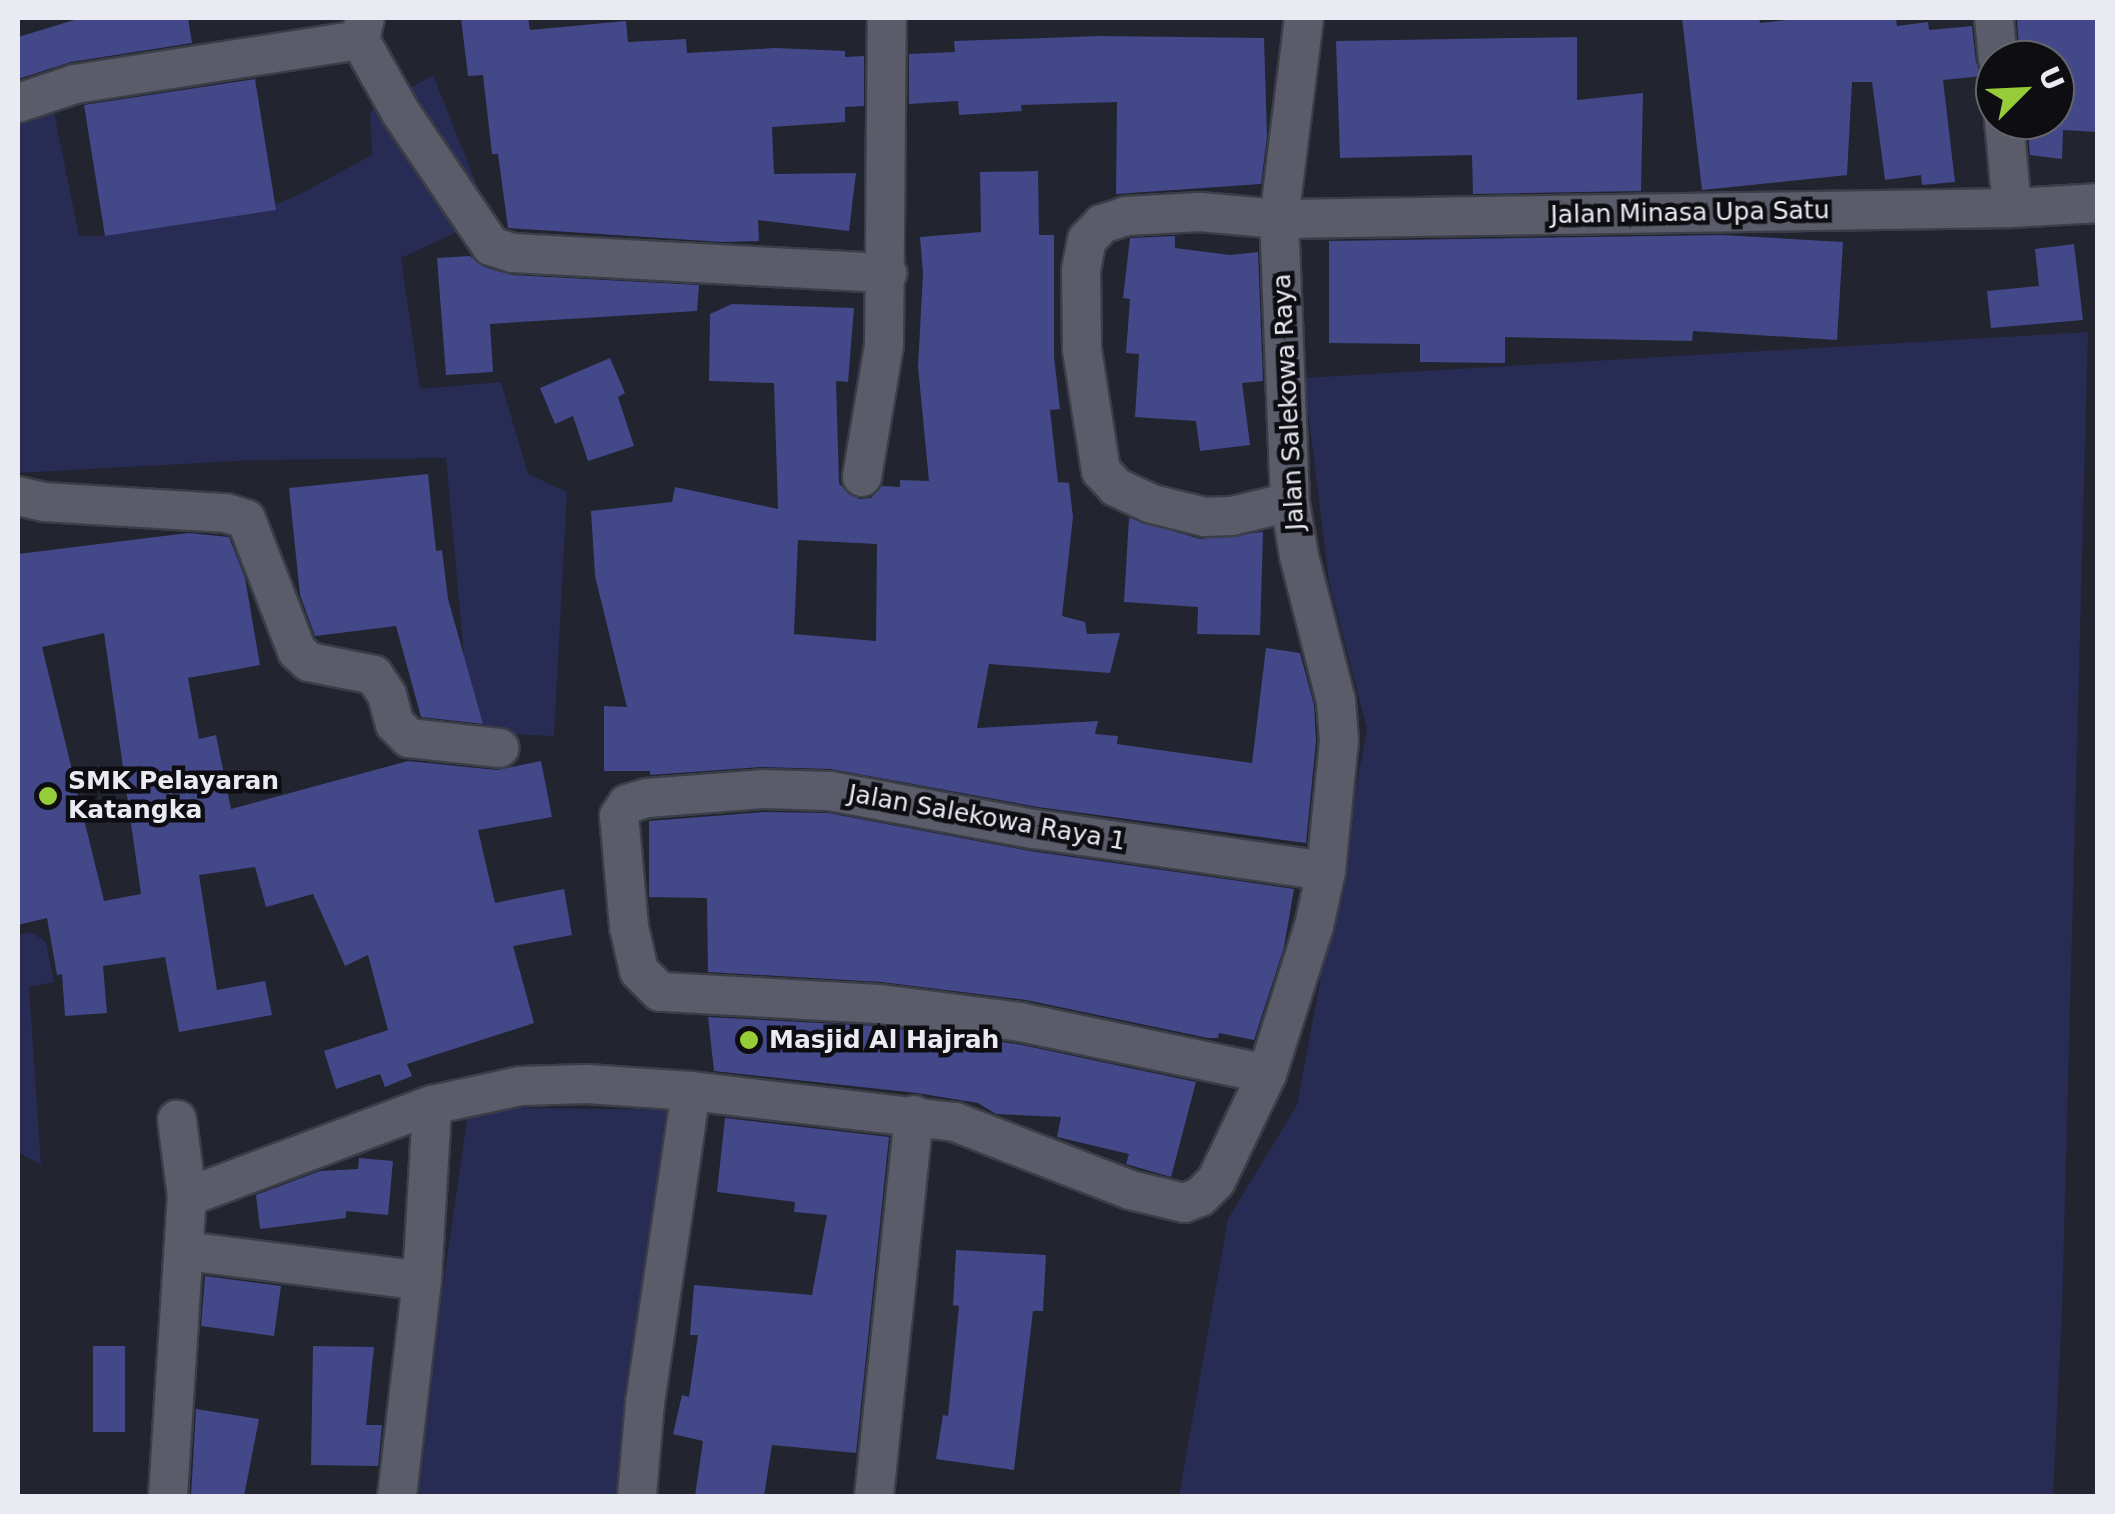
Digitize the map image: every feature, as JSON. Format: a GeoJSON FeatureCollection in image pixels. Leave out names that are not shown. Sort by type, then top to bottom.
{"type":"FeatureCollection","features":[{"type":"Feature","properties":{"kind":"street"},"geometry":{"type":"LineString","coordinates":[[862,477],[884,345],[887,18]]}},
{"type":"Feature","properties":{"kind":"street","name":"Jalan Salekowa Raya"},"geometry":{"type":"LineString","coordinates":[[914,1115],[955,1122],[1130,1190],[1184,1203],[1200,1197],[1216,1181],[1267,1074],[1288,1017],[1326,871],[1339,741],[1336,702],[1290,502],[1279,218],[1304,18]]}},
{"type":"Feature","properties":{"kind":"street"},"geometry":{"type":"LineString","coordinates":[[18,103],[75,84],[362,29],[401,112],[491,246],[513,252],[887,274]]}},
{"type":"Feature","properties":{"kind":"street"},"geometry":{"type":"LineString","coordinates":[[2006,140],[2012,208]]}},
{"type":"Feature","properties":{"kind":"street","name":"Jalan Minasa Upa Satu"},"geometry":{"type":"LineString","coordinates":[[1290,502],[1232,516],[1205,517],[1152,504],[1116,487],[1101,471],[1082,350],[1081,270],[1087,240],[1102,224],[1126,216],[1200,212],[1279,218],[2012,208],[2098,203]]}},
{"type":"Feature","properties":{"kind":"street"},"geometry":{"type":"LineString","coordinates":[[18,496],[44,502],[226,514],[246,519],[297,651],[310,662],[374,675],[387,695],[395,724],[409,738],[498,748]]}},
{"type":"Feature","properties":{"kind":"street","name":"Jalan Salekowa Raya 1"},"geometry":{"type":"LineString","coordinates":[[1267,1074],[1021,1022],[878,1004],[660,992],[639,971],[619,816],[627,804],[647,798],[763,789],[830,791],[1034,829],[1326,871]]}},
{"type":"Feature","properties":{"kind":"street"},"geometry":{"type":"LineString","coordinates":[[188,1197],[432,1105],[521,1086],[587,1084],[691,1091],[914,1115],[874,1496]]}},
{"type":"Feature","properties":{"kind":"street"},"geometry":{"type":"LineString","coordinates":[[637,1496],[644,1402],[691,1091]]}},
{"type":"Feature","properties":{"kind":"street"},"geometry":{"type":"LineString","coordinates":[[397,1496],[422,1281],[432,1105]]}},
{"type":"Feature","properties":{"kind":"street"},"geometry":{"type":"LineString","coordinates":[[168,1496],[188,1197],[177,1120]]}},
{"type":"Feature","properties":{"kind":"street"},"geometry":{"type":"LineString","coordinates":[[186,1251],[422,1281]]}},
{"type":"Feature","properties":{"kind":"shaded area"},"geometry":{"type":"Polygon","coordinates":[[[433,75],[482,198],[457,232],[401,258],[420,389],[501,382],[528,474],[567,492],[554,736],[483,733],[464,657],[446,458],[254,460],[18,473],[18,111],[53,107],[79,236],[105,236],[258,212],[300,194],[372,155],[370,112],[433,75]]]}},
{"type":"Feature","properties":{"kind":"shaded area"},"geometry":{"type":"Polygon","coordinates":[[[2088,332],[2062,1311],[2053,1496],[1179,1496],[1228,1219],[1297,1105],[1367,729],[1329,582],[1304,378],[2088,332]]]}},
{"type":"Feature","properties":{"kind":"shaded area"},"geometry":{"type":"Polygon","coordinates":[[[31,932],[46,942],[54,982],[29,987],[41,1165],[18,1152],[18,935],[31,932]]]}},
{"type":"Feature","properties":{"kind":"shaded area"},"geometry":{"type":"Polygon","coordinates":[[[469,1107],[677,1110],[617,1496],[412,1496],[469,1107]]]}},
{"type":"Feature","properties":{"kind":"building"},"geometry":{"type":"Polygon","coordinates":[[[81,18],[188,18],[192,43],[71,62],[18,79],[18,37],[81,18]]]}},
{"type":"Feature","properties":{"kind":"building"},"geometry":{"type":"Polygon","coordinates":[[[461,18],[528,18],[530,30],[626,21],[628,42],[686,39],[687,53],[775,48],[845,51],[845,57],[864,56],[864,106],[845,107],[845,122],[772,127],[774,174],[856,173],[849,231],[758,220],[759,241],[722,242],[508,228],[498,154],[492,154],[483,75],[468,76],[461,18]]]}},
{"type":"Feature","properties":{"kind":"building"},"geometry":{"type":"Polygon","coordinates":[[[1682,18],[1759,18],[1760,23],[1804,18],[1896,18],[1897,26],[1928,22],[1929,30],[1972,26],[1975,77],[1943,80],[1955,182],[1922,185],[1921,175],[1885,180],[1872,82],[1852,82],[1847,175],[1702,190],[1682,18]]]}},
{"type":"Feature","properties":{"kind":"building"},"geometry":{"type":"Polygon","coordinates":[[[2098,18],[2098,132],[2075,131],[2075,40],[2018,40],[2017,21],[2098,18]]]}},
{"type":"Feature","properties":{"kind":"building"},"geometry":{"type":"Polygon","coordinates":[[[1100,36],[1264,38],[1267,136],[1261,184],[1116,194],[1117,102],[1021,105],[1022,111],[959,115],[958,101],[909,104],[909,54],[955,52],[954,41],[1100,36]]]}},
{"type":"Feature","properties":{"kind":"building"},"geometry":{"type":"Polygon","coordinates":[[[1577,37],[1577,100],[1643,93],[1641,191],[1473,194],[1472,155],[1340,158],[1336,41],[1577,37]]]}},
{"type":"Feature","properties":{"kind":"building"},"geometry":{"type":"Polygon","coordinates":[[[255,79],[276,210],[105,236],[84,105],[255,79]]]}},
{"type":"Feature","properties":{"kind":"building"},"geometry":{"type":"Polygon","coordinates":[[[2029,140],[2063,140],[2062,159],[2030,155],[2029,140]]]}},
{"type":"Feature","properties":{"kind":"building"},"geometry":{"type":"Polygon","coordinates":[[[1038,171],[1039,235],[1054,235],[1054,357],[1060,409],[1050,410],[1058,482],[1069,483],[1073,517],[1062,616],[1085,622],[1087,634],[1120,633],[1110,673],[989,664],[977,728],[1098,721],[1095,734],[1118,736],[1117,744],[1252,763],[1266,648],[1300,653],[1314,705],[1316,741],[1306,843],[1038,807],[831,769],[761,767],[650,775],[650,771],[604,771],[604,706],[627,707],[595,576],[591,511],[672,502],[675,487],[778,509],[774,383],[709,381],[710,314],[732,304],[854,308],[848,382],[836,381],[839,484],[859,499],[871,498],[882,486],[900,487],[900,480],[929,481],[918,367],[923,273],[920,237],[981,232],[980,172],[1038,171]],[[798,540],[794,634],[876,641],[877,544],[798,540]]]}},
{"type":"Feature","properties":{"kind":"building"},"geometry":{"type":"Polygon","coordinates":[[[1722,235],[1843,242],[1837,340],[1693,331],[1692,341],[1505,337],[1505,363],[1420,362],[1420,344],[1329,343],[1329,241],[1722,235]]]}},
{"type":"Feature","properties":{"kind":"building"},"geometry":{"type":"Polygon","coordinates":[[[1175,236],[1175,248],[1230,255],[1258,252],[1263,381],[1242,383],[1250,445],[1200,451],[1196,421],[1135,417],[1139,354],[1126,353],[1130,299],[1123,298],[1130,238],[1175,236]]]}},
{"type":"Feature","properties":{"kind":"building"},"geometry":{"type":"Polygon","coordinates":[[[2074,244],[2083,320],[1991,328],[1987,291],[2039,286],[2035,249],[2074,244]]]}},
{"type":"Feature","properties":{"kind":"building"},"geometry":{"type":"Polygon","coordinates":[[[470,256],[484,267],[512,275],[699,285],[697,311],[490,324],[493,372],[446,375],[437,258],[470,256]]]}},
{"type":"Feature","properties":{"kind":"building"},"geometry":{"type":"Polygon","coordinates":[[[610,358],[625,393],[618,397],[634,446],[588,461],[573,416],[555,424],[540,388],[610,358]]]}},
{"type":"Feature","properties":{"kind":"building"},"geometry":{"type":"Polygon","coordinates":[[[428,474],[436,551],[442,550],[448,599],[483,724],[421,717],[396,626],[315,636],[300,595],[289,488],[428,474]]]}},
{"type":"Feature","properties":{"kind":"building"},"geometry":{"type":"Polygon","coordinates":[[[1129,518],[1200,539],[1263,532],[1260,635],[1197,634],[1198,607],[1124,602],[1129,518]]]}},
{"type":"Feature","properties":{"kind":"building"},"geometry":{"type":"Polygon","coordinates":[[[188,533],[229,537],[245,578],[260,665],[188,678],[199,739],[216,735],[231,809],[408,761],[497,770],[541,761],[552,817],[478,830],[495,903],[564,889],[572,935],[513,946],[534,1023],[407,1064],[412,1076],[385,1087],[380,1074],[336,1089],[324,1051],[388,1030],[368,955],[345,966],[313,894],[266,907],[255,867],[199,875],[217,990],[265,981],[272,1015],[179,1032],[165,957],[103,966],[107,1013],[65,1016],[62,974],[57,975],[47,918],[18,925],[18,554],[188,533]],[[104,633],[42,647],[104,901],[141,894],[104,633]]]}},
{"type":"Feature","properties":{"kind":"building"},"geometry":{"type":"Polygon","coordinates":[[[764,812],[828,813],[1030,851],[1294,889],[1284,947],[1254,1040],[1219,1033],[1218,1038],[1208,1038],[1026,1000],[881,982],[708,972],[707,898],[649,897],[649,821],[764,812]]]}},
{"type":"Feature","properties":{"kind":"building"},"geometry":{"type":"Polygon","coordinates":[[[708,1017],[876,1026],[1017,1044],[1196,1082],[1171,1177],[1126,1164],[1129,1154],[1057,1137],[1061,1117],[996,1114],[978,1103],[917,1093],[714,1071],[708,1017]]]}},
{"type":"Feature","properties":{"kind":"building"},"geometry":{"type":"Polygon","coordinates":[[[725,1118],[889,1137],[856,1453],[772,1445],[764,1496],[695,1496],[703,1441],[673,1434],[682,1395],[689,1397],[698,1335],[690,1335],[694,1285],[812,1295],[827,1215],[794,1212],[795,1202],[717,1192],[725,1118]]]}},
{"type":"Feature","properties":{"kind":"building"},"geometry":{"type":"Polygon","coordinates":[[[359,1158],[393,1161],[388,1215],[346,1211],[346,1218],[260,1229],[256,1195],[320,1171],[358,1169],[359,1158]]]}},
{"type":"Feature","properties":{"kind":"building"},"geometry":{"type":"Polygon","coordinates":[[[956,1250],[1046,1255],[1043,1311],[1033,1311],[1014,1470],[936,1459],[943,1415],[948,1416],[959,1306],[953,1305],[956,1250]]]}},
{"type":"Feature","properties":{"kind":"building"},"geometry":{"type":"Polygon","coordinates":[[[205,1276],[281,1286],[274,1336],[201,1326],[205,1276]]]}},
{"type":"Feature","properties":{"kind":"building"},"geometry":{"type":"Polygon","coordinates":[[[93,1346],[125,1346],[125,1432],[93,1432],[93,1346]]]}},
{"type":"Feature","properties":{"kind":"building"},"geometry":{"type":"Polygon","coordinates":[[[313,1346],[374,1347],[366,1425],[382,1425],[378,1466],[311,1465],[313,1346]]]}},
{"type":"Feature","properties":{"kind":"building"},"geometry":{"type":"Polygon","coordinates":[[[196,1409],[259,1419],[244,1496],[191,1496],[196,1409]]]}},
{"type":"Feature","properties":{"kind":"place","name":"SMK Pelayaran Katangka"},"geometry":{"type":"Point","coordinates":[48,796]}},
{"type":"Feature","properties":{"kind":"place","name":"Masjid Al Hajrah"},"geometry":{"type":"Point","coordinates":[749,1040]}}]}
